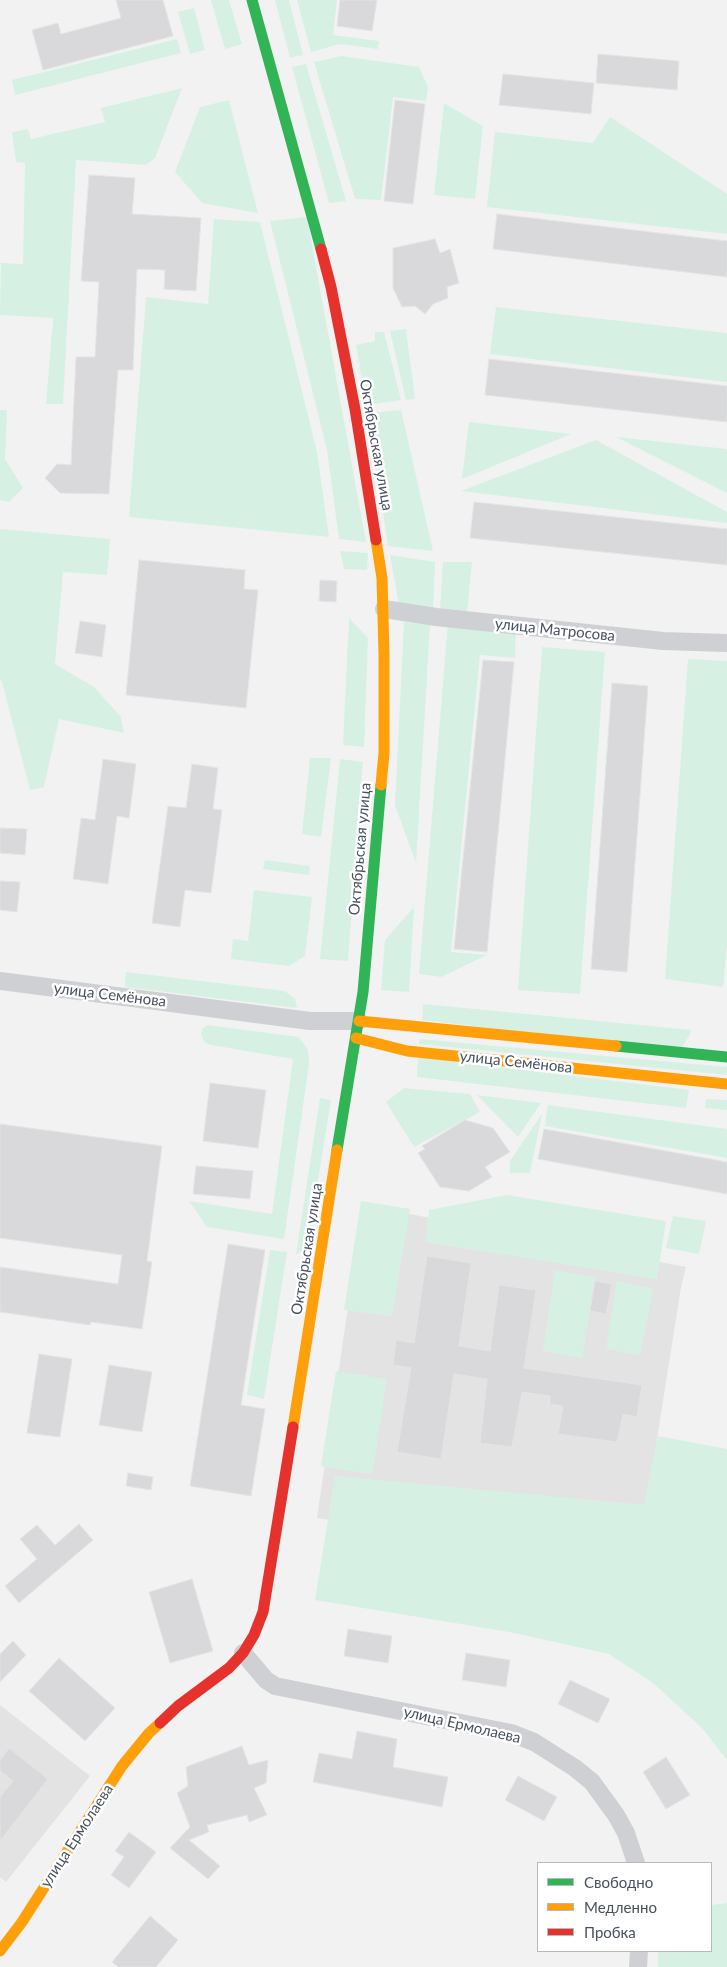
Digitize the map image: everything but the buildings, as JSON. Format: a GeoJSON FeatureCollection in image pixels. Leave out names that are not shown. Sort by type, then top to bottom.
{"type":"FeatureCollection","features":[{"type":"Feature","properties":{"kind":"street","name":"Октябрьская улица"},"geometry":{"type":"LineString","coordinates":[[205,1686],[229,1668],[243,1653],[254,1636],[268,1587],[363,992],[384,754],[384,608],[378,549],[367,478],[331,287],[252,0]]}},
{"type":"Feature","properties":{"kind":"street","name":"улица Матросова"},"geometry":{"type":"LineString","coordinates":[[384,608],[436,617],[653,640],[727,643]]}},
{"type":"Feature","properties":{"kind":"street","name":"улица Семёнова"},"geometry":{"type":"LineString","coordinates":[[0,981],[310,1021],[357,1029],[727,1057]]}},
{"type":"Feature","properties":{"kind":"street","name":"улица Семёнова"},"geometry":{"type":"LineString","coordinates":[[357,1029],[407,1051],[727,1084]]}},
{"type":"Feature","properties":{"kind":"street","name":"улица Ермолаева"},"geometry":{"type":"LineString","coordinates":[[243,1653],[266,1680],[275,1686],[512,1732],[534,1742],[555,1754],[592,1782],[616,1815],[626,1833],[636,1862]]}},
{"type":"Feature","properties":{"kind":"street","name":"улица Ермолаева"},"geometry":{"type":"LineString","coordinates":[[0,1951],[22,1922],[122,1766],[149,1734],[171,1713],[205,1686]]}},
{"type":"Feature","properties":{"kind":"street"},"geometry":{"type":"LineString","coordinates":[[638,1967],[639,1952]]}},
{"type":"Feature","properties":{"kind":"shaded area"},"geometry":{"type":"Polygon","coordinates":[[[363,1205],[686,1267],[681,1287],[646,1509],[571,1555],[317,1518],[363,1205]]]}},
{"type":"Feature","properties":{"kind":"shaded area"},"geometry":{"type":"Polygon","coordinates":[[[0,1705],[90,1776],[6,1882],[0,1877],[0,1705]]]}},
{"type":"Feature","properties":{"kind":"green space"},"geometry":{"type":"Polygon","coordinates":[[[211,0],[229,0],[242,44],[225,49],[211,0]]]}},
{"type":"Feature","properties":{"kind":"green space"},"geometry":{"type":"Polygon","coordinates":[[[275,0],[289,0],[303,55],[290,58],[275,0]]]}},
{"type":"Feature","properties":{"kind":"green space"},"geometry":{"type":"Polygon","coordinates":[[[297,0],[337,0],[333,35],[379,41],[378,49],[340,44],[311,52],[297,0]]]}},
{"type":"Feature","properties":{"kind":"green space"},"geometry":{"type":"Polygon","coordinates":[[[194,8],[205,50],[190,54],[178,12],[194,8]]]}},
{"type":"Feature","properties":{"kind":"green space"},"geometry":{"type":"Polygon","coordinates":[[[177,39],[181,53],[15,95],[12,80],[177,39]]]}},
{"type":"Feature","properties":{"kind":"green space"},"geometry":{"type":"Polygon","coordinates":[[[341,56],[419,67],[428,87],[426,101],[393,97],[381,200],[355,199],[314,62],[341,56]]]}},
{"type":"Feature","properties":{"kind":"green space"},"geometry":{"type":"Polygon","coordinates":[[[306,64],[346,201],[329,203],[292,67],[306,64]]]}},
{"type":"Feature","properties":{"kind":"green space"},"geometry":{"type":"Polygon","coordinates":[[[182,88],[155,158],[146,165],[76,160],[63,404],[46,404],[53,318],[0,315],[1,263],[23,264],[25,163],[16,162],[12,132],[28,129],[31,139],[105,122],[101,108],[182,88]]]}},
{"type":"Feature","properties":{"kind":"green space"},"geometry":{"type":"Polygon","coordinates":[[[229,100],[258,213],[202,203],[175,172],[200,107],[229,100]]]}},
{"type":"Feature","properties":{"kind":"green space"},"geometry":{"type":"Polygon","coordinates":[[[444,103],[483,126],[475,199],[434,195],[444,103]]]}},
{"type":"Feature","properties":{"kind":"green space"},"geometry":{"type":"Polygon","coordinates":[[[610,117],[727,194],[727,234],[487,207],[495,132],[593,143],[610,117]]]}},
{"type":"Feature","properties":{"kind":"green space"},"geometry":{"type":"Polygon","coordinates":[[[307,217],[366,542],[339,539],[327,450],[270,221],[307,217]]]}},
{"type":"Feature","properties":{"kind":"green space"},"geometry":{"type":"Polygon","coordinates":[[[214,219],[260,222],[317,452],[329,537],[129,517],[146,297],[208,304],[214,219]]]}},
{"type":"Feature","properties":{"kind":"green space"},"geometry":{"type":"Polygon","coordinates":[[[496,307],[727,333],[727,382],[490,354],[496,307]]]}},
{"type":"Feature","properties":{"kind":"green space"},"geometry":{"type":"Polygon","coordinates":[[[406,329],[415,399],[406,400],[390,331],[406,329]]]}},
{"type":"Feature","properties":{"kind":"green space"},"geometry":{"type":"Polygon","coordinates":[[[375,332],[384,332],[401,400],[366,405],[356,345],[375,341],[375,332]]]}},
{"type":"Feature","properties":{"kind":"green space"},"geometry":{"type":"Polygon","coordinates":[[[0,410],[7,410],[5,459],[23,488],[9,502],[0,500],[0,410]]]}},
{"type":"Feature","properties":{"kind":"green space"},"geometry":{"type":"Polygon","coordinates":[[[401,410],[433,551],[388,546],[368,413],[401,410]]]}},
{"type":"Feature","properties":{"kind":"green space"},"geometry":{"type":"Polygon","coordinates":[[[469,422],[571,434],[462,479],[469,422]]]}},
{"type":"Feature","properties":{"kind":"green space"},"geometry":{"type":"Polygon","coordinates":[[[616,437],[727,449],[727,493],[616,437]]]}},
{"type":"Feature","properties":{"kind":"green space"},"geometry":{"type":"Polygon","coordinates":[[[596,440],[727,512],[727,523],[461,491],[596,440]]]}},
{"type":"Feature","properties":{"kind":"green space"},"geometry":{"type":"Polygon","coordinates":[[[0,529],[110,539],[107,575],[63,572],[55,664],[94,687],[121,717],[124,733],[59,719],[44,787],[30,790],[0,680],[0,529]]]}},
{"type":"Feature","properties":{"kind":"green space"},"geometry":{"type":"Polygon","coordinates":[[[340,551],[368,553],[367,570],[344,569],[340,551]]]}},
{"type":"Feature","properties":{"kind":"green space"},"geometry":{"type":"Polygon","coordinates":[[[390,555],[435,562],[433,610],[399,605],[390,555]]]}},
{"type":"Feature","properties":{"kind":"green space"},"geometry":{"type":"Polygon","coordinates":[[[443,562],[472,562],[467,613],[440,610],[443,562]]]}},
{"type":"Feature","properties":{"kind":"green space"},"geometry":{"type":"Polygon","coordinates":[[[349,618],[368,638],[364,747],[343,745],[349,618]]]}},
{"type":"Feature","properties":{"kind":"green space"},"geometry":{"type":"Polygon","coordinates":[[[404,622],[430,625],[416,863],[395,805],[404,622]]]}},
{"type":"Feature","properties":{"kind":"green space"},"geometry":{"type":"Polygon","coordinates":[[[448,622],[516,630],[515,658],[480,655],[451,952],[487,955],[441,977],[419,974],[448,622]]]}},
{"type":"Feature","properties":{"kind":"green space"},"geometry":{"type":"Polygon","coordinates":[[[542,647],[605,652],[580,994],[518,990],[542,647]]]}},
{"type":"Feature","properties":{"kind":"green space"},"geometry":{"type":"Polygon","coordinates":[[[688,659],[727,661],[727,942],[723,987],[665,979],[688,659]]]}},
{"type":"Feature","properties":{"kind":"green space"},"geometry":{"type":"Polygon","coordinates":[[[310,758],[331,758],[321,837],[302,834],[310,758]]]}},
{"type":"Feature","properties":{"kind":"green space"},"geometry":{"type":"Polygon","coordinates":[[[340,759],[363,762],[348,961],[320,959],[340,759]]]}},
{"type":"Feature","properties":{"kind":"green space"},"geometry":{"type":"Polygon","coordinates":[[[265,860],[310,866],[309,875],[263,869],[265,860]]]}},
{"type":"Feature","properties":{"kind":"green space"},"geometry":{"type":"Polygon","coordinates":[[[254,890],[312,897],[305,956],[289,966],[231,959],[233,939],[248,941],[254,890]]]}},
{"type":"Feature","properties":{"kind":"green space"},"geometry":{"type":"Polygon","coordinates":[[[414,907],[409,992],[381,990],[385,940],[414,907]]]}},
{"type":"Feature","properties":{"kind":"green space"},"geometry":{"type":"Polygon","coordinates":[[[126,972],[285,991],[295,999],[297,1008],[125,987],[126,972]]]}},
{"type":"Feature","properties":{"kind":"green space"},"geometry":{"type":"Polygon","coordinates":[[[423,1004],[692,1030],[680,1051],[422,1020],[423,1004]]]}},
{"type":"Feature","properties":{"kind":"green space"},"geometry":{"type":"Polygon","coordinates":[[[207,1025],[299,1037],[308,1050],[309,1064],[284,1239],[207,1227],[189,1201],[272,1214],[293,1059],[205,1043],[201,1034],[203,1028],[207,1025]]]}},
{"type":"Feature","properties":{"kind":"green space"},"geometry":{"type":"Polygon","coordinates":[[[419,1039],[727,1067],[727,1075],[419,1044],[419,1039]]]}},
{"type":"Feature","properties":{"kind":"green space"},"geometry":{"type":"Polygon","coordinates":[[[418,1057],[689,1090],[686,1108],[417,1077],[418,1057]]]}},
{"type":"Feature","properties":{"kind":"green space"},"geometry":{"type":"Polygon","coordinates":[[[404,1088],[470,1094],[480,1112],[414,1147],[386,1102],[404,1088]]]}},
{"type":"Feature","properties":{"kind":"green space"},"geometry":{"type":"Polygon","coordinates":[[[477,1095],[541,1103],[518,1137],[477,1095]]]}},
{"type":"Feature","properties":{"kind":"green space"},"geometry":{"type":"Polygon","coordinates":[[[320,1098],[331,1100],[307,1248],[296,1254],[320,1098]]]}},
{"type":"Feature","properties":{"kind":"green space"},"geometry":{"type":"Polygon","coordinates":[[[706,1099],[727,1100],[727,1110],[705,1108],[706,1099]]]}},
{"type":"Feature","properties":{"kind":"green space"},"geometry":{"type":"Polygon","coordinates":[[[548,1105],[727,1129],[727,1158],[545,1126],[548,1105]]]}},
{"type":"Feature","properties":{"kind":"green space"},"geometry":{"type":"Polygon","coordinates":[[[542,1114],[530,1173],[510,1173],[510,1161],[542,1114]]]}},
{"type":"Feature","properties":{"kind":"green space"},"geometry":{"type":"Polygon","coordinates":[[[507,1195],[666,1221],[657,1279],[426,1242],[429,1210],[507,1195]]]}},
{"type":"Feature","properties":{"kind":"green space"},"geometry":{"type":"Polygon","coordinates":[[[361,1201],[410,1209],[392,1316],[344,1310],[361,1201]]]}},
{"type":"Feature","properties":{"kind":"green space"},"geometry":{"type":"Polygon","coordinates":[[[673,1216],[706,1221],[699,1254],[666,1248],[673,1216]]]}},
{"type":"Feature","properties":{"kind":"green space"},"geometry":{"type":"Polygon","coordinates":[[[270,1250],[287,1252],[264,1399],[247,1395],[270,1250]]]}},
{"type":"Feature","properties":{"kind":"green space"},"geometry":{"type":"Polygon","coordinates":[[[555,1270],[595,1278],[582,1358],[543,1351],[555,1270]]]}},
{"type":"Feature","properties":{"kind":"green space"},"geometry":{"type":"Polygon","coordinates":[[[617,1281],[653,1289],[640,1355],[606,1349],[617,1281]]]}},
{"type":"Feature","properties":{"kind":"green space"},"geometry":{"type":"Polygon","coordinates":[[[336,1371],[387,1379],[372,1474],[321,1466],[336,1371]]]}},
{"type":"Feature","properties":{"kind":"green space"},"geometry":{"type":"Polygon","coordinates":[[[658,1436],[727,1449],[727,1760],[702,1728],[653,1683],[609,1654],[509,1632],[315,1600],[335,1476],[644,1505],[658,1436]]]}},
{"type":"Feature","properties":{"kind":"green space"},"geometry":{"type":"Polygon","coordinates":[[[727,1903],[727,1967],[658,1967],[658,1952],[712,1952],[712,1905],[727,1903]]]}},
{"type":"Feature","properties":{"kind":"traffic: fast"},"geometry":{"type":"LineString","coordinates":[[252,0],[321,249]]}},
{"type":"Feature","properties":{"kind":"traffic: fast"},"geometry":{"type":"LineString","coordinates":[[337,1150],[363,992],[381,785]]}},
{"type":"Feature","properties":{"kind":"traffic: fast"},"geometry":{"type":"LineString","coordinates":[[616,1046],[727,1057]]}},
{"type":"Feature","properties":{"kind":"traffic: slow"},"geometry":{"type":"LineString","coordinates":[[376,540],[382,578],[384,654],[384,753],[381,785]]}},
{"type":"Feature","properties":{"kind":"traffic: slow"},"geometry":{"type":"LineString","coordinates":[[359,1021],[616,1046]]}},
{"type":"Feature","properties":{"kind":"traffic: slow"},"geometry":{"type":"LineString","coordinates":[[356,1038],[407,1051],[727,1084]]}},
{"type":"Feature","properties":{"kind":"traffic: slow"},"geometry":{"type":"LineString","coordinates":[[293,1427],[337,1150]]}},
{"type":"Feature","properties":{"kind":"traffic: slow"},"geometry":{"type":"LineString","coordinates":[[0,1951],[22,1922],[122,1766],[149,1733],[160,1723]]}},
{"type":"Feature","properties":{"kind":"traffic: jam"},"geometry":{"type":"LineString","coordinates":[[321,249],[331,287],[355,409],[376,540]]}},
{"type":"Feature","properties":{"kind":"traffic: jam"},"geometry":{"type":"LineString","coordinates":[[160,1723],[178,1706],[229,1668],[243,1653],[254,1635],[263,1612],[293,1427]]}}]}
